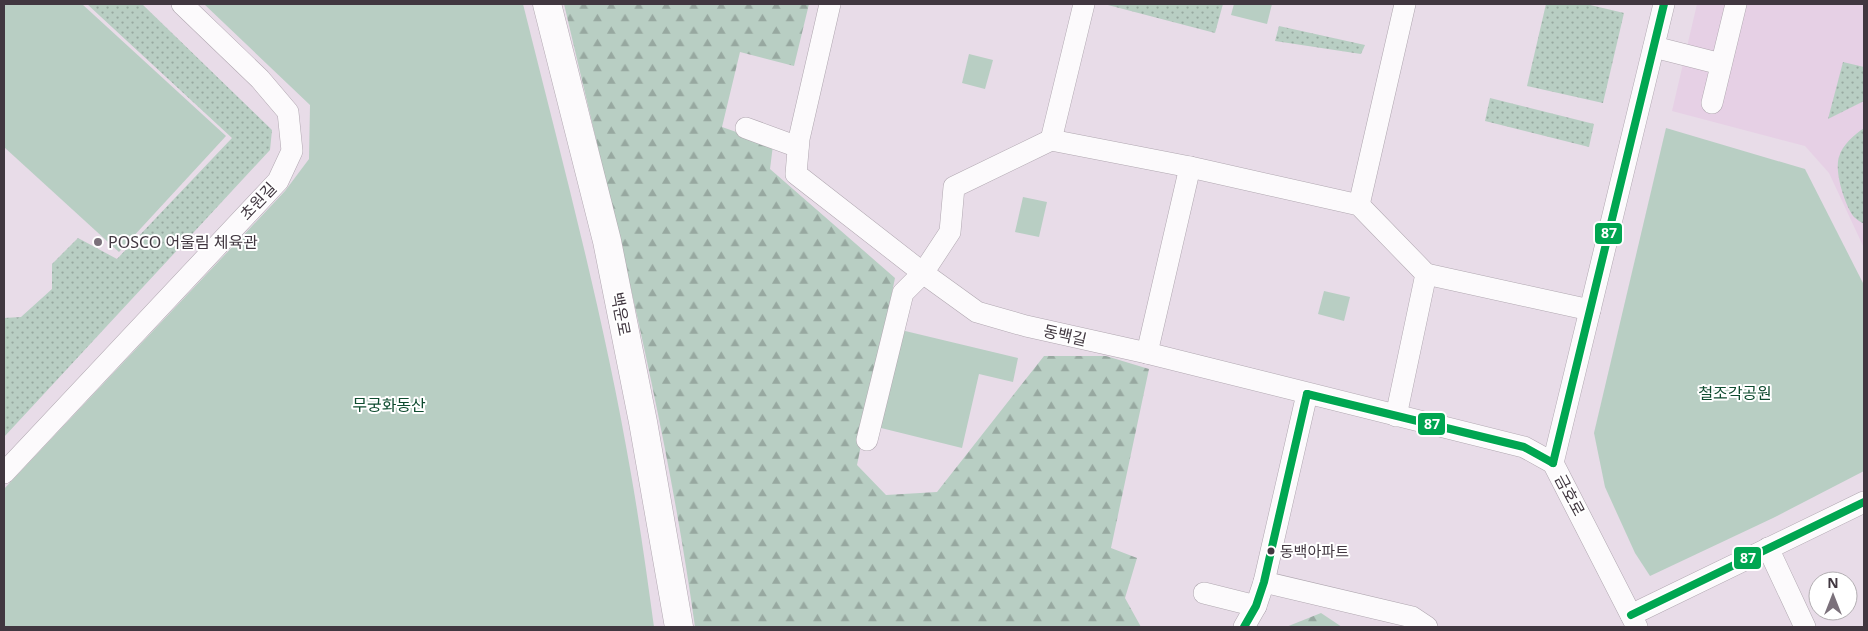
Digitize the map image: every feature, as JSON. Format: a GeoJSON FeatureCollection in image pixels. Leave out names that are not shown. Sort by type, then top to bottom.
{"type":"FeatureCollection","features":[{"type":"Feature","properties":{"kind":"main road","name":"백운로"},"geometry":{"type":"LineString","coordinates":[[547,4],[607,241],[679,627]]}},
{"type":"Feature","properties":{"kind":"street","name":"초원길"},"geometry":{"type":"LineString","coordinates":[[4,473],[278,181],[292,151],[288,112],[260,79],[182,4]]}},
{"type":"Feature","properties":{"kind":"street","name":"동백길"},"geometry":{"type":"LineString","coordinates":[[830,4],[798,146],[796,174],[923,273],[977,312],[1026,326],[1147,353],[1524,447],[1553,463]]}},
{"type":"Feature","properties":{"kind":"street"},"geometry":{"type":"LineString","coordinates":[[1050,140],[1084,4]]}},
{"type":"Feature","properties":{"kind":"street"},"geometry":{"type":"LineString","coordinates":[[1359,205],[1405,4]]}},
{"type":"Feature","properties":{"kind":"street","name":"금호로"},"geometry":{"type":"LineString","coordinates":[[1634,621],[1553,463],[1664,4]]}},
{"type":"Feature","properties":{"kind":"street"},"geometry":{"type":"LineString","coordinates":[[1712,103],[1736,4]]}},
{"type":"Feature","properties":{"kind":"street"},"geometry":{"type":"LineString","coordinates":[[1654,48],[1721,64]]}},
{"type":"Feature","properties":{"kind":"street"},"geometry":{"type":"LineString","coordinates":[[746,128],[798,146]]}},
{"type":"Feature","properties":{"kind":"street"},"geometry":{"type":"LineString","coordinates":[[867,440],[902,294],[923,273],[950,232],[954,187],[1050,140],[1190,167],[1359,205],[1426,274],[1590,310]]}},
{"type":"Feature","properties":{"kind":"street"},"geometry":{"type":"LineString","coordinates":[[1147,353],[1190,167]]}},
{"type":"Feature","properties":{"kind":"street"},"geometry":{"type":"LineString","coordinates":[[1396,416],[1426,274]]}},
{"type":"Feature","properties":{"kind":"street"},"geometry":{"type":"LineString","coordinates":[[1244,627],[1256,606],[1264,582],[1307,394]]}},
{"type":"Feature","properties":{"kind":"street"},"geometry":{"type":"LineString","coordinates":[[1634,621],[1768,548],[1864,502]]}},
{"type":"Feature","properties":{"kind":"street"},"geometry":{"type":"LineString","coordinates":[[1768,548],[1805,627]]}},
{"type":"Feature","properties":{"kind":"street"},"geometry":{"type":"LineString","coordinates":[[1264,582],[1412,617],[1427,627]]}},
{"type":"Feature","properties":{"kind":"street"},"geometry":{"type":"LineString","coordinates":[[1204,593],[1256,606]]}},
{"type":"Feature","properties":{"kind":"shaded area"},"geometry":{"type":"Polygon","coordinates":[[[1697,4],[1864,4],[1864,248],[1829,173],[1805,146],[1672,111],[1697,4]]]}},
{"type":"Feature","properties":{"kind":"green space"},"geometry":{"type":"Polygon","coordinates":[[[4,4],[82,4],[226,136],[119,252],[4,147],[4,4]]]}},
{"type":"Feature","properties":{"kind":"green space"},"geometry":{"type":"Polygon","coordinates":[[[87,4],[142,4],[272,130],[270,150],[4,437],[4,318],[21,317],[52,289],[52,264],[78,238],[117,259],[232,138],[87,4]]]}},
{"type":"Feature","properties":{"kind":"green space","name":"무궁화동산"},"geometry":{"type":"Polygon","coordinates":[[[204,4],[523,4],[582,238],[608,356],[634,493],[654,627],[4,627],[4,489],[285,191],[309,159],[310,105],[204,4]]]}},
{"type":"Feature","properties":{"kind":"green space"},"geometry":{"type":"Polygon","coordinates":[[[564,4],[809,4],[794,66],[740,52],[722,127],[773,145],[770,169],[895,278],[857,465],[886,495],[937,492],[1044,356],[1106,356],[1149,369],[1111,548],[1137,558],[1125,598],[1141,627],[695,627],[669,470],[637,314],[564,4]]]}},
{"type":"Feature","properties":{"kind":"green space"},"geometry":{"type":"Polygon","coordinates":[[[1104,4],[1223,4],[1215,33],[1104,4]]]}},
{"type":"Feature","properties":{"kind":"green space"},"geometry":{"type":"Polygon","coordinates":[[[1234,4],[1272,4],[1267,24],[1231,15],[1234,4]]]}},
{"type":"Feature","properties":{"kind":"green space"},"geometry":{"type":"Polygon","coordinates":[[[1546,4],[1586,4],[1624,13],[1603,103],[1527,86],[1546,4]]]}},
{"type":"Feature","properties":{"kind":"green space"},"geometry":{"type":"Polygon","coordinates":[[[1279,26],[1365,45],[1361,54],[1275,41],[1279,26]]]}},
{"type":"Feature","properties":{"kind":"green space"},"geometry":{"type":"Polygon","coordinates":[[[969,54],[993,60],[985,89],[962,83],[969,54]]]}},
{"type":"Feature","properties":{"kind":"green space"},"geometry":{"type":"Polygon","coordinates":[[[1843,62],[1864,67],[1864,101],[1828,119],[1843,62]]]}},
{"type":"Feature","properties":{"kind":"green space"},"geometry":{"type":"Polygon","coordinates":[[[1490,98],[1594,124],[1589,147],[1485,121],[1490,98]]]}},
{"type":"Feature","properties":{"kind":"green space","name":"철조각공원"},"geometry":{"type":"Polygon","coordinates":[[[1666,128],[1805,169],[1864,285],[1864,471],[1773,518],[1650,576],[1635,553],[1605,487],[1594,433],[1666,128]]]}},
{"type":"Feature","properties":{"kind":"green space"},"geometry":{"type":"Polygon","coordinates":[[[1864,128],[1864,224],[1854,217],[1847,205],[1839,179],[1838,163],[1846,144],[1864,128]]]}},
{"type":"Feature","properties":{"kind":"green space"},"geometry":{"type":"Polygon","coordinates":[[[1023,197],[1047,202],[1039,237],[1015,232],[1023,197]]]}},
{"type":"Feature","properties":{"kind":"green space"},"geometry":{"type":"Polygon","coordinates":[[[1324,291],[1350,297],[1344,321],[1318,314],[1324,291]]]}},
{"type":"Feature","properties":{"kind":"green space"},"geometry":{"type":"Polygon","coordinates":[[[901,330],[1018,358],[1013,382],[979,374],[962,448],[877,427],[901,330]]]}},
{"type":"Feature","properties":{"kind":"green space"},"geometry":{"type":"Polygon","coordinates":[[[1321,613],[1342,627],[1286,627],[1321,613]]]}},
{"type":"Feature","properties":{"kind":"transit line","name":"87"},"geometry":{"type":"LineString","coordinates":[[1553,463],[1664,4]]}},
{"type":"Feature","properties":{"kind":"transit line","name":"87"},"geometry":{"type":"LineString","coordinates":[[1307,394],[1524,447],[1553,463]]}},
{"type":"Feature","properties":{"kind":"transit line","name":"87"},"geometry":{"type":"LineString","coordinates":[[1244,627],[1256,606],[1264,582],[1307,394]]}},
{"type":"Feature","properties":{"kind":"transit line","name":"87"},"geometry":{"type":"LineString","coordinates":[[1631,615],[1864,502]]}},
{"type":"Feature","properties":{"kind":"place","name":"POSCO 어울림 체육관"},"geometry":{"type":"Point","coordinates":[98,242]}},
{"type":"Feature","properties":{"kind":"place","name":"동백아파트"},"geometry":{"type":"Point","coordinates":[1271,551]}}]}
